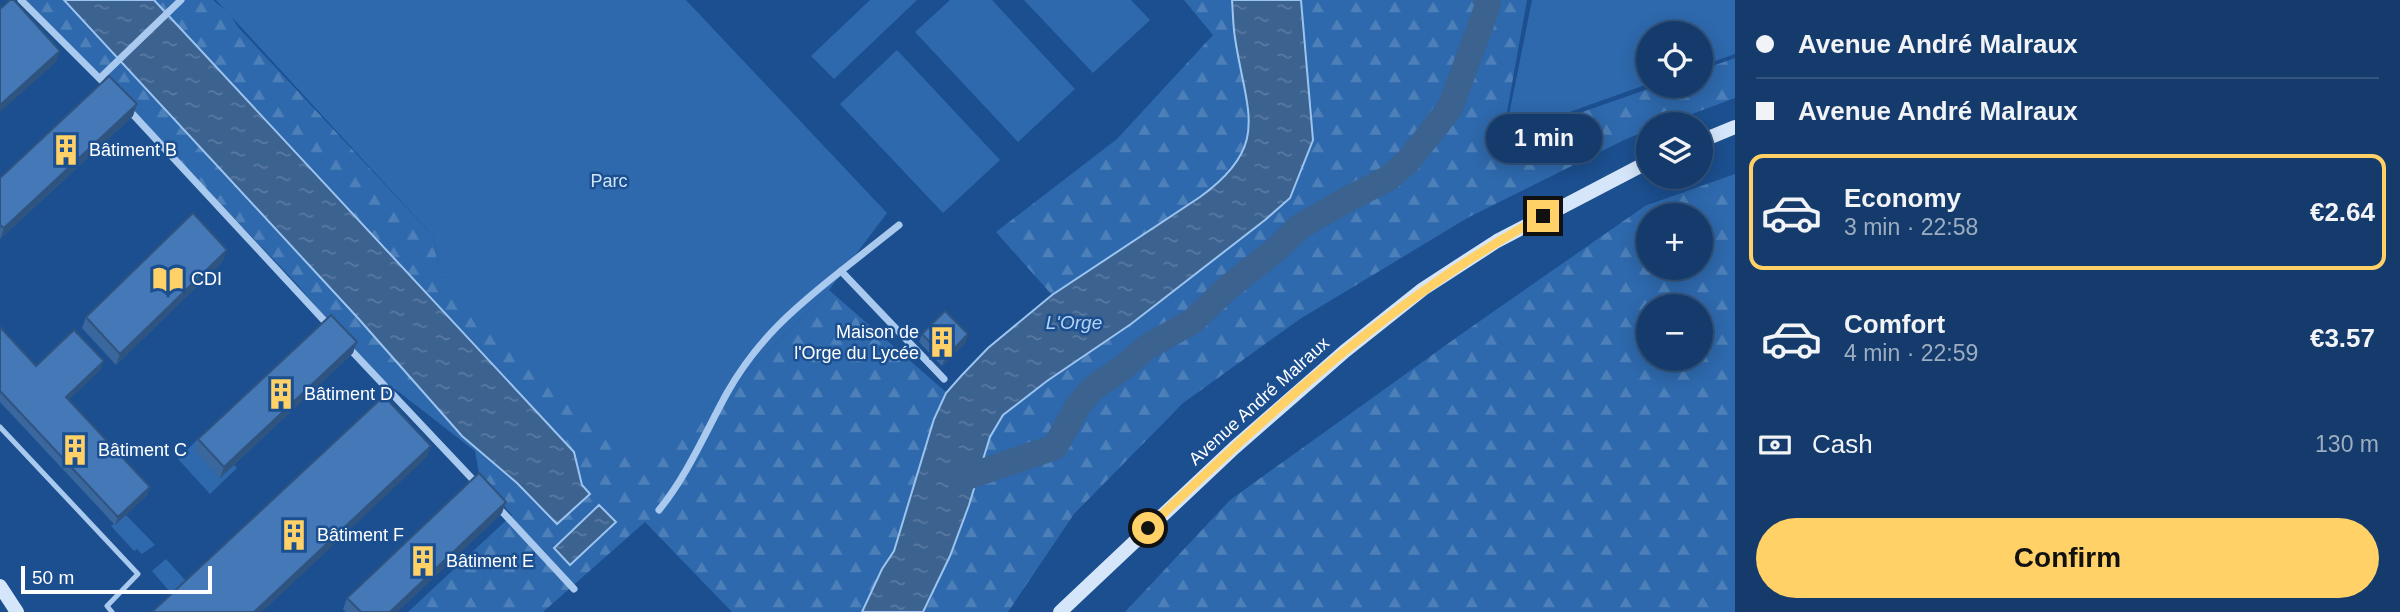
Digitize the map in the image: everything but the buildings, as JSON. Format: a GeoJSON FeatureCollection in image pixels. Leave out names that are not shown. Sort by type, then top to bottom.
{"type":"FeatureCollection","features":[{"type":"Feature","properties":{"kind":"main road"},"geometry":{"type":"LineString","coordinates":[[1713,136],[1735,127]]}},
{"type":"Feature","properties":{"kind":"main road","name":"Avenue André Malraux"},"geometry":{"type":"LineString","coordinates":[[1060,612],[1244,439],[1345,351],[1423,289],[1497,241],[1636,168]]}},
{"type":"Feature","properties":{"kind":"main road"},"geometry":{"type":"LineString","coordinates":[[0,586],[17,612]]}},
{"type":"Feature","properties":{"kind":"street"},"geometry":{"type":"LineString","coordinates":[[21,0],[100,78],[336,333]]}},
{"type":"Feature","properties":{"kind":"street"},"geometry":{"type":"LineString","coordinates":[[100,78],[181,0]]}},
{"type":"Feature","properties":{"kind":"street"},"geometry":{"type":"LineString","coordinates":[[659,510],[677,488],[728,391],[767,335],[799,304],[898,225]]}},
{"type":"Feature","properties":{"kind":"street"},"geometry":{"type":"LineString","coordinates":[[841,271],[944,379]]}},
{"type":"Feature","properties":{"kind":"street"},"geometry":{"type":"LineString","coordinates":[[345,344],[574,589]]}},
{"type":"Feature","properties":{"kind":"lane"},"geometry":{"type":"LineString","coordinates":[[0,427],[138,574],[107,606],[112,612]]}},
{"type":"Feature","properties":{"kind":"green space"},"geometry":{"type":"Polygon","coordinates":[[[26,0],[64,0],[357,317],[462,436],[528,493],[582,485],[574,452],[154,0],[213,0],[229,13],[238,27],[433,236],[438,266],[644,464],[728,391],[829,290],[947,393],[988,348],[1052,295],[996,232],[1117,139],[1213,35],[1184,0],[1527,0],[1502,140],[1636,93],[1636,98],[1713,98],[1713,66],[1735,58],[1735,98],[1697,112],[1636,112],[1636,135],[1469,217],[1300,319],[1183,403],[1074,514],[1008,612],[732,612],[645,522],[543,612],[408,612],[512,515],[480,479],[475,451],[382,379],[352,349],[296,283],[26,0]]]}},
{"type":"Feature","properties":{"kind":"green space","name":"Parc"},"geometry":{"type":"Polygon","coordinates":[[[216,0],[686,0],[887,213],[829,290],[728,391],[644,465],[438,266],[433,236],[216,0]]]}},
{"type":"Feature","properties":{"kind":"green space"},"geometry":{"type":"Polygon","coordinates":[[[870,0],[917,0],[834,79],[811,56],[870,0]]]}},
{"type":"Feature","properties":{"kind":"green space"},"geometry":{"type":"Polygon","coordinates":[[[950,0],[992,0],[1075,89],[1018,142],[915,32],[950,0]]]}},
{"type":"Feature","properties":{"kind":"green space"},"geometry":{"type":"Polygon","coordinates":[[[1024,0],[1131,0],[1150,20],[1093,73],[1024,0]]]}},
{"type":"Feature","properties":{"kind":"green space"},"geometry":{"type":"Polygon","coordinates":[[[1532,0],[1735,0],[1735,54],[1713,62],[1713,21],[1636,21],[1636,88],[1505,135],[1532,0]]]}},
{"type":"Feature","properties":{"kind":"green space"},"geometry":{"type":"Polygon","coordinates":[[[897,50],[1000,160],[943,213],[840,104],[897,50]]]}},
{"type":"Feature","properties":{"kind":"green space"},"geometry":{"type":"Polygon","coordinates":[[[1735,174],[1735,612],[1125,612],[1230,500],[1636,212],[1636,280],[1713,280],[1713,203],[1653,203],[1693,189],[1713,189],[1713,182],[1735,174]]]}},
{"type":"Feature","properties":{"kind":"green space"},"geometry":{"type":"Polygon","coordinates":[[[205,432],[209,436],[195,450],[220,478],[234,465],[237,468],[210,494],[178,459],[205,432]]]}},
{"type":"Feature","properties":{"kind":"green space"},"geometry":{"type":"Polygon","coordinates":[[[126,515],[155,545],[142,554],[137,549],[134,551],[111,526],[126,515]]]}},
{"type":"Feature","properties":{"kind":"green space"},"geometry":{"type":"Polygon","coordinates":[[[166,559],[187,582],[171,593],[152,571],[166,559]]]}},
{"type":"Feature","properties":{"kind":"water"},"geometry":{"type":"Polygon","coordinates":[[[64,0],[154,0],[574,452],[582,485],[590,494],[557,524],[517,483],[462,436],[357,317],[64,0]]]}},
{"type":"Feature","properties":{"kind":"water","name":"L'Orge"},"geometry":{"type":"Polygon","coordinates":[[[1232,0],[1301,0],[1313,140],[1290,198],[1131,324],[1047,381],[1003,415],[990,437],[950,556],[923,612],[862,612],[882,569],[894,551],[934,419],[946,393],[988,348],[1052,295],[1200,197],[1223,178],[1237,161],[1246,143],[1249,126],[1234,33],[1232,0]]]}},
{"type":"Feature","properties":{"kind":"water"},"geometry":{"type":"Polygon","coordinates":[[[599,505],[616,522],[570,565],[554,548],[599,505]]]}},
{"type":"Feature","properties":{"kind":"waterway"},"geometry":{"type":"LineString","coordinates":[[957,476],[970,476],[1055,447],[1077,407],[1092,389],[1147,347],[1193,321],[1299,227],[1389,178],[1408,161],[1450,108],[1488,5],[1486,0]]}},
{"type":"Feature","properties":{"kind":"place","name":"Bâtiment B"},"geometry":{"type":"Point","coordinates":[66,150]}},
{"type":"Feature","properties":{"kind":"place","name":"CDI"},"geometry":{"type":"Point","coordinates":[168,279]}},
{"type":"Feature","properties":{"kind":"place","name":"Maison de l'Orge du Lycée"},"geometry":{"type":"Point","coordinates":[942,342]}},
{"type":"Feature","properties":{"kind":"place","name":"Bâtiment D"},"geometry":{"type":"Point","coordinates":[281,394]}},
{"type":"Feature","properties":{"kind":"place","name":"Bâtiment C"},"geometry":{"type":"Point","coordinates":[75,450]}},
{"type":"Feature","properties":{"kind":"place","name":"Bâtiment F"},"geometry":{"type":"Point","coordinates":[294,535]}},
{"type":"Feature","properties":{"kind":"place","name":"Bâtiment E"},"geometry":{"type":"Point","coordinates":[423,561]}},
{"type":"Feature","properties":{"kind":"route"},"geometry":{"type":"LineString","coordinates":[[1148,528],[1345,351],[1423,289],[1497,241],[1543,216]]}}]}
